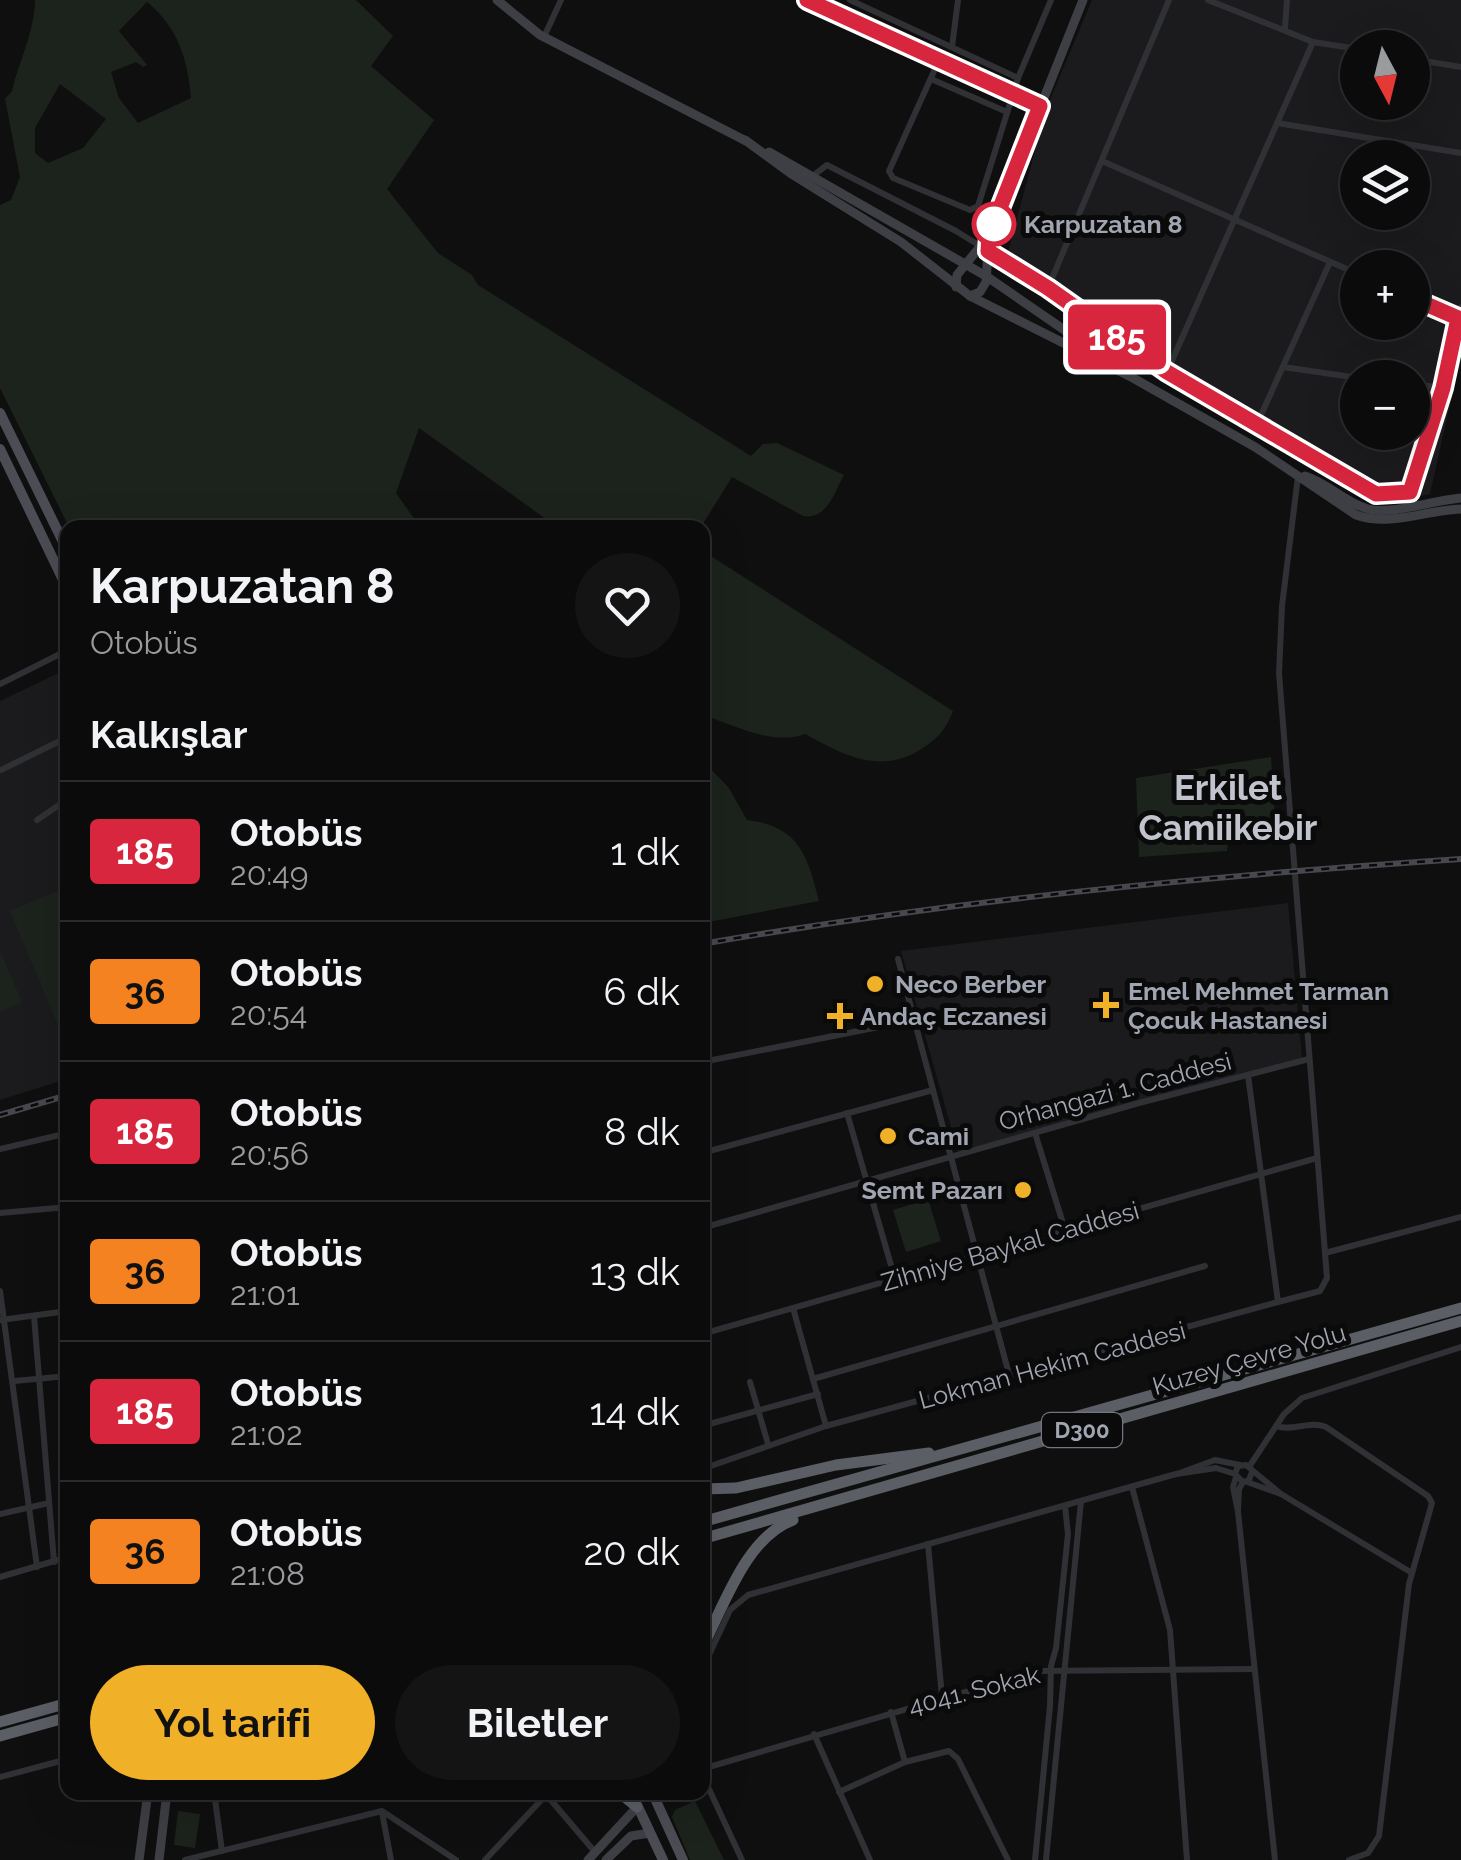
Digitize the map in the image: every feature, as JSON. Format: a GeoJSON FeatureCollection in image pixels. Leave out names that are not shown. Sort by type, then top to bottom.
{"type":"FeatureCollection","features":[{"type":"Feature","properties":{"kind":"highway","name":"Kuzey Çevre Yolu"},"geometry":{"type":"LineString","coordinates":[[710,1520],[1461,1308]]}},
{"type":"Feature","properties":{"kind":"highway","name":"Kuzey Çevre Yolu"},"geometry":{"type":"LineString","coordinates":[[710,1538],[1461,1321]]}},
{"type":"Feature","properties":{"kind":"highway"},"geometry":{"type":"LineString","coordinates":[[710,1488],[746,1486],[862,1460],[953,1451]]}},
{"type":"Feature","properties":{"kind":"highway"},"geometry":{"type":"LineString","coordinates":[[710,1633],[765,1535],[787,1522],[869,1498],[899,1483]]}},
{"type":"Feature","properties":{"kind":"highway"},"geometry":{"type":"LineString","coordinates":[[0,1722],[60,1705]]}},
{"type":"Feature","properties":{"kind":"highway"},"geometry":{"type":"LineString","coordinates":[[0,1736],[60,1720]]}},
{"type":"Feature","properties":{"kind":"highway"},"geometry":{"type":"LineString","coordinates":[[629,1800],[638,1807]]}},
{"type":"Feature","properties":{"kind":"main road"},"geometry":{"type":"LineString","coordinates":[[0,413],[60,536]]}},
{"type":"Feature","properties":{"kind":"main road"},"geometry":{"type":"LineString","coordinates":[[0,449],[60,573]]}},
{"type":"Feature","properties":{"kind":"main road"},"geometry":{"type":"LineString","coordinates":[[635,1800],[663,1860]]}},
{"type":"Feature","properties":{"kind":"main road"},"geometry":{"type":"LineString","coordinates":[[655,1800],[682,1860]]}},
{"type":"Feature","properties":{"kind":"street"},"geometry":{"type":"LineString","coordinates":[[497,0],[544,37],[814,175],[986,276],[1133,378]]}},
{"type":"Feature","properties":{"kind":"street"},"geometry":{"type":"LineString","coordinates":[[544,37],[561,0]]}},
{"type":"Feature","properties":{"kind":"street"},"geometry":{"type":"LineString","coordinates":[[807,0],[1040,106]]}},
{"type":"Feature","properties":{"kind":"street"},"geometry":{"type":"LineString","coordinates":[[850,0],[1018,78]]}},
{"type":"Feature","properties":{"kind":"street"},"geometry":{"type":"LineString","coordinates":[[952,47],[958,0]]}},
{"type":"Feature","properties":{"kind":"street"},"geometry":{"type":"LineString","coordinates":[[939,60],[889,171],[893,178],[967,210],[978,206],[1018,78],[1051,0]]}},
{"type":"Feature","properties":{"kind":"street"},"geometry":{"type":"LineString","coordinates":[[970,296],[980,292],[986,276],[984,248],[1084,0]]}},
{"type":"Feature","properties":{"kind":"street"},"geometry":{"type":"LineString","coordinates":[[1048,288],[1169,0]]}},
{"type":"Feature","properties":{"kind":"street"},"geometry":{"type":"LineString","coordinates":[[1208,0],[1312,42],[1340,46]]}},
{"type":"Feature","properties":{"kind":"street"},"geometry":{"type":"LineString","coordinates":[[1285,28],[1287,0]]}},
{"type":"Feature","properties":{"kind":"street"},"geometry":{"type":"LineString","coordinates":[[1167,372],[1312,42]]}},
{"type":"Feature","properties":{"kind":"street"},"geometry":{"type":"LineString","coordinates":[[1430,62],[1461,67]]}},
{"type":"Feature","properties":{"kind":"street"},"geometry":{"type":"LineString","coordinates":[[930,79],[1007,112]]}},
{"type":"Feature","properties":{"kind":"street"},"geometry":{"type":"LineString","coordinates":[[1277,123],[1461,153]]}},
{"type":"Feature","properties":{"kind":"street"},"geometry":{"type":"LineString","coordinates":[[745,140],[793,175],[901,242],[970,296],[1133,378],[1298,474],[1356,515],[1373,521],[1436,510],[1461,510]]}},
{"type":"Feature","properties":{"kind":"street"},"geometry":{"type":"LineString","coordinates":[[1102,161],[1340,266]]}},
{"type":"Feature","properties":{"kind":"street"},"geometry":{"type":"LineString","coordinates":[[814,175],[827,166],[984,248],[1167,372],[1376,494],[1410,492],[1443,388],[1461,308]]}},
{"type":"Feature","properties":{"kind":"street"},"geometry":{"type":"LineString","coordinates":[[956,287],[957,275],[984,248]]}},
{"type":"Feature","properties":{"kind":"street"},"geometry":{"type":"LineString","coordinates":[[1258,424],[1330,262]]}},
{"type":"Feature","properties":{"kind":"street"},"geometry":{"type":"LineString","coordinates":[[1430,306],[1458,318]]}},
{"type":"Feature","properties":{"kind":"street"},"geometry":{"type":"LineString","coordinates":[[1283,368],[1340,375]]}},
{"type":"Feature","properties":{"kind":"street"},"geometry":{"type":"LineString","coordinates":[[1430,386],[1443,388]]}},
{"type":"Feature","properties":{"kind":"street"},"geometry":{"type":"LineString","coordinates":[[1298,474],[1320,480],[1367,509],[1391,510],[1461,498]]}},
{"type":"Feature","properties":{"kind":"street"},"geometry":{"type":"LineString","coordinates":[[1298,474],[1282,606],[1279,673],[1326,1252],[1461,1218]]}},
{"type":"Feature","properties":{"kind":"street"},"geometry":{"type":"LineString","coordinates":[[0,684],[60,654]]}},
{"type":"Feature","properties":{"kind":"street"},"geometry":{"type":"LineString","coordinates":[[1,770],[60,741]]}},
{"type":"Feature","properties":{"kind":"street"},"geometry":{"type":"LineString","coordinates":[[37,820],[60,805]]}},
{"type":"Feature","properties":{"kind":"street"},"geometry":{"type":"LineString","coordinates":[[55,808],[60,810]]}},
{"type":"Feature","properties":{"kind":"street"},"geometry":{"type":"LineString","coordinates":[[898,959],[1010,1378]]}},
{"type":"Feature","properties":{"kind":"street"},"geometry":{"type":"LineString","coordinates":[[710,1060],[914,1020]]}},
{"type":"Feature","properties":{"kind":"street","name":"Orhangazi 1. Caddesi"},"geometry":{"type":"LineString","coordinates":[[710,1226],[1309,1059]]}},
{"type":"Feature","properties":{"kind":"street"},"geometry":{"type":"LineString","coordinates":[[1248,1075],[1278,1302]]}},
{"type":"Feature","properties":{"kind":"street"},"geometry":{"type":"LineString","coordinates":[[710,1151],[933,1090]]}},
{"type":"Feature","properties":{"kind":"street"},"geometry":{"type":"LineString","coordinates":[[846,1113],[895,1279]]}},
{"type":"Feature","properties":{"kind":"street"},"geometry":{"type":"LineString","coordinates":[[1035,1133],[1066,1230]]}},
{"type":"Feature","properties":{"kind":"street"},"geometry":{"type":"LineString","coordinates":[[0,1148],[60,1135]]}},
{"type":"Feature","properties":{"kind":"street","name":"Zihniye Baykal Caddesi"},"geometry":{"type":"LineString","coordinates":[[710,1332],[1317,1158]]}},
{"type":"Feature","properties":{"kind":"street"},"geometry":{"type":"LineString","coordinates":[[0,1213],[60,1208]]}},
{"type":"Feature","properties":{"kind":"street","name":"Lokman Hekim Caddesi"},"geometry":{"type":"LineString","coordinates":[[710,1466],[826,1426],[1323,1289],[1327,1281],[1326,1252]]}},
{"type":"Feature","properties":{"kind":"street"},"geometry":{"type":"LineString","coordinates":[[813,1379],[1205,1266]]}},
{"type":"Feature","properties":{"kind":"street"},"geometry":{"type":"LineString","coordinates":[[0,1291],[37,1567]]}},
{"type":"Feature","properties":{"kind":"street"},"geometry":{"type":"LineString","coordinates":[[792,1308],[826,1426]]}},
{"type":"Feature","properties":{"kind":"street"},"geometry":{"type":"LineString","coordinates":[[2,1320],[60,1312]]}},
{"type":"Feature","properties":{"kind":"street"},"geometry":{"type":"LineString","coordinates":[[34,1316],[54,1562]]}},
{"type":"Feature","properties":{"kind":"street"},"geometry":{"type":"LineString","coordinates":[[1275,1860],[1233,1488],[1290,1407],[1315,1392],[1461,1347]]}},
{"type":"Feature","properties":{"kind":"street"},"geometry":{"type":"LineString","coordinates":[[14,1381],[60,1377]]}},
{"type":"Feature","properties":{"kind":"street"},"geometry":{"type":"LineString","coordinates":[[750,1382],[768,1444]]}},
{"type":"Feature","properties":{"kind":"street"},"geometry":{"type":"LineString","coordinates":[[710,1424],[818,1394]]}},
{"type":"Feature","properties":{"kind":"street"},"geometry":{"type":"LineString","coordinates":[[1276,1426],[1323,1426],[1428,1496],[1432,1512],[1412,1573],[1379,1836],[1368,1852],[1349,1860]]}},
{"type":"Feature","properties":{"kind":"street"},"geometry":{"type":"LineString","coordinates":[[710,1653],[730,1610],[742,1598],[1215,1460],[1247,1468],[1280,1494],[1412,1573]]}},
{"type":"Feature","properties":{"kind":"street"},"geometry":{"type":"LineString","coordinates":[[1176,1474],[1216,1468],[1280,1494]]}},
{"type":"Feature","properties":{"kind":"street"},"geometry":{"type":"LineString","coordinates":[[1240,1479],[1247,1468]]}},
{"type":"Feature","properties":{"kind":"street"},"geometry":{"type":"LineString","coordinates":[[1132,1487],[1170,1630],[1186,1860]]}},
{"type":"Feature","properties":{"kind":"street"},"geometry":{"type":"LineString","coordinates":[[1046,1860],[1081,1501]]}},
{"type":"Feature","properties":{"kind":"street"},"geometry":{"type":"LineString","coordinates":[[0,1514],[49,1502]]}},
{"type":"Feature","properties":{"kind":"street"},"geometry":{"type":"LineString","coordinates":[[1035,1860],[1050,1671],[1068,1534],[1065,1506]]}},
{"type":"Feature","properties":{"kind":"street"},"geometry":{"type":"LineString","coordinates":[[928,1544],[942,1697]]}},
{"type":"Feature","properties":{"kind":"street"},"geometry":{"type":"LineString","coordinates":[[0,1577],[60,1560]]}},
{"type":"Feature","properties":{"kind":"street","name":"4041. Sokak"},"geometry":{"type":"LineString","coordinates":[[710,1768],[1037,1670],[1254,1668]]}},
{"type":"Feature","properties":{"kind":"street"},"geometry":{"type":"LineString","coordinates":[[890,1712],[906,1762]]}},
{"type":"Feature","properties":{"kind":"street"},"geometry":{"type":"LineString","coordinates":[[814,1734],[870,1860]]}},
{"type":"Feature","properties":{"kind":"street"},"geometry":{"type":"LineString","coordinates":[[838,1792],[906,1762],[944,1751],[954,1754],[1008,1860]]}},
{"type":"Feature","properties":{"kind":"street"},"geometry":{"type":"LineString","coordinates":[[0,1777],[60,1760]]}},
{"type":"Feature","properties":{"kind":"street"},"geometry":{"type":"LineString","coordinates":[[710,1789],[742,1860]]}},
{"type":"Feature","properties":{"kind":"street"},"geometry":{"type":"LineString","coordinates":[[139,1860],[147,1800]]}},
{"type":"Feature","properties":{"kind":"street"},"geometry":{"type":"LineString","coordinates":[[159,1860],[166,1800]]}},
{"type":"Feature","properties":{"kind":"street"},"geometry":{"type":"LineString","coordinates":[[215,1800],[222,1851]]}},
{"type":"Feature","properties":{"kind":"street"},"geometry":{"type":"LineString","coordinates":[[485,1860],[540,1800]]}},
{"type":"Feature","properties":{"kind":"street"},"geometry":{"type":"LineString","coordinates":[[550,1800],[591,1856],[638,1807]]}},
{"type":"Feature","properties":{"kind":"street"},"geometry":{"type":"LineString","coordinates":[[382,1811],[391,1860]]}},
{"type":"Feature","properties":{"kind":"street"},"geometry":{"type":"LineString","coordinates":[[184,1860],[382,1811],[456,1860]]}},
{"type":"Feature","properties":{"kind":"street"},"geometry":{"type":"LineString","coordinates":[[606,1860],[626,1839],[650,1833]]}},
{"type":"Feature","properties":{"kind":"shaded area"},"geometry":{"type":"Polygon","coordinates":[[[35,0],[356,0],[393,36],[371,66],[434,120],[387,189],[438,253],[472,275],[478,285],[751,456],[763,444],[777,443],[844,475],[833,497],[818,514],[803,516],[732,477],[705,520],[547,520],[419,428],[396,493],[415,520],[66,520],[0,388],[0,205],[11,200],[20,177],[5,99],[12,91],[29,36],[35,0]],[[147,2],[119,31],[147,65],[136,62],[111,72],[119,98],[138,123],[191,98],[180,45],[147,2]],[[60,84],[35,128],[35,153],[48,163],[83,148],[106,119],[60,84]]]}},
{"type":"Feature","properties":{"kind":"shaded area"},"geometry":{"type":"Polygon","coordinates":[[[1092,0],[1461,0],[1461,355],[1430,494],[1385,504],[1369,501],[1094,339],[1006,260],[1046,109],[1092,0]]]}},
{"type":"Feature","properties":{"kind":"shaded area"},"geometry":{"type":"Polygon","coordinates":[[[710,555],[953,711],[938,736],[892,761],[848,755],[805,734],[780,738],[710,718],[710,555]]]}},
{"type":"Feature","properties":{"kind":"shaded area"},"geometry":{"type":"Polygon","coordinates":[[[60,672],[60,1081],[0,1100],[0,701],[60,672]]]}},
{"type":"Feature","properties":{"kind":"shaded area"},"geometry":{"type":"Polygon","coordinates":[[[1271,757],[1276,833],[1228,842],[1227,851],[1139,857],[1136,778],[1271,757]]]}},
{"type":"Feature","properties":{"kind":"shaded area"},"geometry":{"type":"Polygon","coordinates":[[[710,768],[729,788],[747,820],[779,829],[798,846],[819,901],[710,922],[710,768]]]}},
{"type":"Feature","properties":{"kind":"shaded area"},"geometry":{"type":"Polygon","coordinates":[[[60,890],[60,1022],[57,1023],[10,911],[60,890]]]}},
{"type":"Feature","properties":{"kind":"shaded area","name":"Emel Mehmet Tarman Çocuk Hastanesi"},"geometry":{"type":"Polygon","coordinates":[[[1288,903],[1302,1058],[959,1155],[901,951],[1288,903]]]}},
{"type":"Feature","properties":{"kind":"shaded area"},"geometry":{"type":"Polygon","coordinates":[[[0,954],[22,1002],[0,1012],[0,954]]]}},
{"type":"Feature","properties":{"kind":"shaded area"},"geometry":{"type":"Polygon","coordinates":[[[928,1199],[941,1241],[906,1252],[893,1210],[928,1199]]]}},
{"type":"Feature","properties":{"kind":"shaded area"},"geometry":{"type":"Polygon","coordinates":[[[695,1801],[724,1860],[690,1860],[672,1817],[675,1810],[695,1801]]]}},
{"type":"Feature","properties":{"kind":"shaded area"},"geometry":{"type":"Polygon","coordinates":[[[178,1811],[200,1814],[195,1848],[174,1845],[178,1811]]]}},
{"type":"Feature","properties":{"kind":"railway"},"geometry":{"type":"LineString","coordinates":[[710,943],[1081,891],[1461,859]]}},
{"type":"Feature","properties":{"kind":"railway"},"geometry":{"type":"LineString","coordinates":[[0,1115],[60,1097]]}},
{"type":"Feature","properties":{"kind":"bus line","name":"185"},"geometry":{"type":"LineString","coordinates":[[807,0],[1040,106],[989,236],[988,251],[1167,372],[1376,494],[1410,492],[1443,388],[1458,318],[1430,306]]}},
{"type":"Feature","properties":{"kind":"place","name":"Karpuzatan 8"},"geometry":{"type":"Point","coordinates":[994,224]}},
{"type":"Feature","properties":{"kind":"place","name":"Neco Berber"},"geometry":{"type":"Point","coordinates":[875,984]}},
{"type":"Feature","properties":{"kind":"place","name":"Emel Mehmet Tarman Çocuk Hastanesi"},"geometry":{"type":"Point","coordinates":[1106,1005]}},
{"type":"Feature","properties":{"kind":"place","name":"Andaç Eczanesi"},"geometry":{"type":"Point","coordinates":[840,1016]}},
{"type":"Feature","properties":{"kind":"place","name":"Cami"},"geometry":{"type":"Point","coordinates":[888,1136]}},
{"type":"Feature","properties":{"kind":"place","name":"Semt Pazarı"},"geometry":{"type":"Point","coordinates":[1023,1190]}},
{"type":"Feature","properties":{"kind":"district","name":"Erkilet Camiikebir"},"geometry":{"type":"Point","coordinates":[1228,807]}}]}
